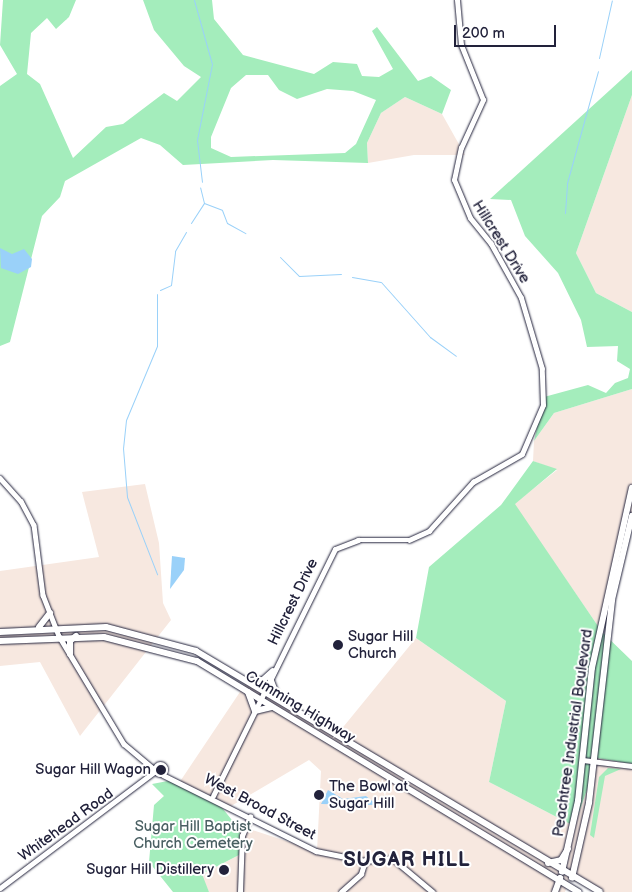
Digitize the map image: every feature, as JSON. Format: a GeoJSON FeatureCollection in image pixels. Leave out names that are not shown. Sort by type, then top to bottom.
{"type":"FeatureCollection","features":[{"type":"Feature","properties":{"kind":"highway"},"geometry":{"type":"LineString","coordinates":[[37,628],[50,613]]}},
{"type":"Feature","properties":{"kind":"highway","name":"Cumming Highway"},"geometry":{"type":"LineString","coordinates":[[0,632],[56,626],[106,627],[162,638],[196,651],[279,698],[546,863]]}},
{"type":"Feature","properties":{"kind":"highway"},"geometry":{"type":"LineString","coordinates":[[70,654],[70,641],[76,636]]}},
{"type":"Feature","properties":{"kind":"highway","name":"Cumming Highway"},"geometry":{"type":"LineString","coordinates":[[0,641],[76,636],[129,641],[180,654],[260,698],[560,881],[568,889],[578,892]]}},
{"type":"Feature","properties":{"kind":"highway"},"geometry":{"type":"LineString","coordinates":[[250,681],[263,680],[272,674],[279,698]]}},
{"type":"Feature","properties":{"kind":"highway"},"geometry":{"type":"LineString","coordinates":[[248,691],[255,710],[274,707]]}},
{"type":"Feature","properties":{"kind":"highway"},"geometry":{"type":"LineString","coordinates":[[546,863],[561,860],[568,849]]}},
{"type":"Feature","properties":{"kind":"highway"},"geometry":{"type":"LineString","coordinates":[[546,863],[600,892]]}},
{"type":"Feature","properties":{"kind":"highway","name":"Peachtree Industrial Boulevard"},"geometry":{"type":"LineString","coordinates":[[555,892],[562,872]]}},
{"type":"Feature","properties":{"kind":"highway","name":"Peachtree Industrial Boulevard"},"geometry":{"type":"LineString","coordinates":[[568,889],[572,878]]}},
{"type":"Feature","properties":{"kind":"main road","name":"Peachtree Industrial Boulevard"},"geometry":{"type":"LineString","coordinates":[[562,872],[568,849],[583,760],[592,668],[632,488]]}},
{"type":"Feature","properties":{"kind":"main road","name":"Peachtree Industrial Boulevard"},"geometry":{"type":"LineString","coordinates":[[572,878],[585,829],[612,600],[632,516]]}},
{"type":"Feature","properties":{"kind":"street","name":"Hillcrest Drive"},"geometry":{"type":"LineString","coordinates":[[213,796],[335,549],[358,540],[409,540],[429,531],[472,482],[522,454],[543,405],[542,369],[521,298],[491,244],[470,218],[455,184],[455,165],[483,100],[462,45],[457,0]]}},
{"type":"Feature","properties":{"kind":"street"},"geometry":{"type":"LineString","coordinates":[[0,478],[21,501],[34,526],[50,613],[59,636],[124,744],[158,773]]}},
{"type":"Feature","properties":{"kind":"street"},"geometry":{"type":"LineString","coordinates":[[583,760],[632,766]]}},
{"type":"Feature","properties":{"kind":"street"},"geometry":{"type":"LineString","coordinates":[[146,762],[159,764],[158,773]]}},
{"type":"Feature","properties":{"kind":"street","name":"West Broad Street"},"geometry":{"type":"LineString","coordinates":[[159,764],[166,768],[174,777]]}},
{"type":"Feature","properties":{"kind":"street"},"geometry":{"type":"LineString","coordinates":[[158,773],[166,768]]}},
{"type":"Feature","properties":{"kind":"street","name":"West Broad Street"},"geometry":{"type":"LineString","coordinates":[[158,773],[174,777],[213,796],[316,851],[365,861],[392,858],[433,892]]}},
{"type":"Feature","properties":{"kind":"street","name":"Whitehead Road"},"geometry":{"type":"LineString","coordinates":[[0,888],[158,773]]}},
{"type":"Feature","properties":{"kind":"street"},"geometry":{"type":"LineString","coordinates":[[240,892],[242,836],[250,817]]}},
{"type":"Feature","properties":{"kind":"street"},"geometry":{"type":"LineString","coordinates":[[341,892],[361,874],[365,861]]}},
{"type":"Feature","properties":{"kind":"shaded area"},"geometry":{"type":"Polygon","coordinates":[[[632,95],[632,312],[596,293],[576,253],[632,95]]]}},
{"type":"Feature","properties":{"kind":"shaded area"},"geometry":{"type":"Polygon","coordinates":[[[405,97],[442,114],[465,155],[414,155],[368,163],[367,143],[381,113],[405,97]]]}},
{"type":"Feature","properties":{"kind":"shaded area"},"geometry":{"type":"Polygon","coordinates":[[[632,389],[632,523],[602,632],[514,504],[557,470],[533,461],[534,441],[554,413],[632,389]]]}},
{"type":"Feature","properties":{"kind":"shaded area"},"geometry":{"type":"Polygon","coordinates":[[[145,484],[159,543],[163,603],[171,620],[80,736],[40,662],[0,666],[0,571],[99,557],[82,492],[145,484]]]}},
{"type":"Feature","properties":{"kind":"shaded area"},"geometry":{"type":"Polygon","coordinates":[[[416,638],[506,701],[489,782],[574,826],[588,787],[591,757],[632,764],[632,892],[602,892],[569,879],[565,892],[209,892],[201,875],[239,855],[237,825],[317,851],[321,771],[309,760],[226,809],[179,783],[248,680],[335,737],[416,638]]]}},
{"type":"Feature","properties":{"kind":"green space"},"geometry":{"type":"Polygon","coordinates":[[[3,0],[76,0],[69,17],[56,29],[47,18],[31,33],[27,74],[40,84],[73,158],[106,127],[123,124],[164,93],[177,101],[201,77],[184,66],[154,30],[143,0],[212,0],[214,19],[243,55],[314,74],[333,62],[357,64],[362,76],[379,77],[393,69],[372,31],[377,27],[418,81],[431,76],[451,90],[442,114],[405,97],[381,113],[367,143],[368,163],[273,160],[183,165],[160,145],[141,138],[65,181],[60,197],[42,216],[10,342],[0,346],[0,86],[17,74],[0,45],[3,0]],[[246,75],[231,88],[211,137],[211,148],[231,157],[345,153],[356,144],[376,100],[353,91],[327,89],[297,99],[279,90],[268,75],[246,75]]]}},
{"type":"Feature","properties":{"kind":"green space"},"geometry":{"type":"Polygon","coordinates":[[[632,70],[632,95],[576,253],[596,293],[632,312],[632,389],[554,413],[534,441],[544,397],[588,385],[606,393],[615,383],[628,378],[630,369],[617,361],[618,346],[587,347],[581,320],[558,273],[525,236],[511,200],[490,199],[632,70]]]}},
{"type":"Feature","properties":{"kind":"green space"},"geometry":{"type":"Polygon","coordinates":[[[533,461],[557,469],[515,504],[602,632],[632,661],[632,764],[591,757],[588,787],[574,826],[489,782],[506,701],[416,638],[429,567],[501,505],[533,461]]]}},
{"type":"Feature","properties":{"kind":"green space"},"geometry":{"type":"Polygon","coordinates":[[[608,768],[621,769],[605,776],[594,838],[590,835],[599,777],[608,768]]]}},
{"type":"Feature","properties":{"kind":"green space","name":"Sugar Hill Baptist Church Cemetery"},"geometry":{"type":"Polygon","coordinates":[[[173,780],[219,804],[240,830],[239,855],[202,874],[209,892],[173,892],[149,862],[154,805],[164,796],[152,784],[173,780]]]}},
{"type":"Feature","properties":{"kind":"water"},"geometry":{"type":"Polygon","coordinates":[[[0,248],[12,254],[24,249],[32,259],[31,267],[18,274],[1,268],[0,248]]]}},
{"type":"Feature","properties":{"kind":"water"},"geometry":{"type":"Polygon","coordinates":[[[172,556],[185,558],[184,570],[170,589],[172,556]]]}},
{"type":"Feature","properties":{"kind":"water"},"geometry":{"type":"Polygon","coordinates":[[[328,790],[343,799],[366,796],[377,805],[321,804],[328,790]]]}},
{"type":"Feature","properties":{"kind":"waterway"},"geometry":{"type":"LineString","coordinates":[[194,0],[212,64],[197,140],[202,182]]}},
{"type":"Feature","properties":{"kind":"waterway"},"geometry":{"type":"LineString","coordinates":[[599,58],[612,0]]}},
{"type":"Feature","properties":{"kind":"waterway"},"geometry":{"type":"LineString","coordinates":[[565,213],[567,183],[598,71]]}},
{"type":"Feature","properties":{"kind":"waterway"},"geometry":{"type":"LineString","coordinates":[[191,223],[204,203],[200,187]]}},
{"type":"Feature","properties":{"kind":"waterway"},"geometry":{"type":"LineString","coordinates":[[204,203],[222,210],[227,223],[245,233]]}},
{"type":"Feature","properties":{"kind":"waterway"},"geometry":{"type":"LineString","coordinates":[[160,290],[171,285],[175,251],[186,232]]}},
{"type":"Feature","properties":{"kind":"waterway"},"geometry":{"type":"LineString","coordinates":[[280,257],[299,276],[341,274]]}},
{"type":"Feature","properties":{"kind":"waterway"},"geometry":{"type":"LineString","coordinates":[[352,277],[381,282],[430,337],[456,356]]}},
{"type":"Feature","properties":{"kind":"waterway"},"geometry":{"type":"LineString","coordinates":[[157,294],[157,346],[126,420],[123,448],[127,497],[157,574]]}},
{"type":"Feature","properties":{"kind":"place","name":"Sugar Hill Church"},"geometry":{"type":"Point","coordinates":[338,645]}},
{"type":"Feature","properties":{"kind":"place","name":"Sugar Hill Wagon"},"geometry":{"type":"Point","coordinates":[161,770]}},
{"type":"Feature","properties":{"kind":"place","name":"The Bowl at Sugar Hill"},"geometry":{"type":"Point","coordinates":[319,795]}},
{"type":"Feature","properties":{"kind":"place","name":"Sugar Hill Distillery"},"geometry":{"type":"Point","coordinates":[224,870]}},
{"type":"Feature","properties":{"kind":"district","name":"SUGAR HILL"},"geometry":{"type":"Point","coordinates":[407,860]}}]}
